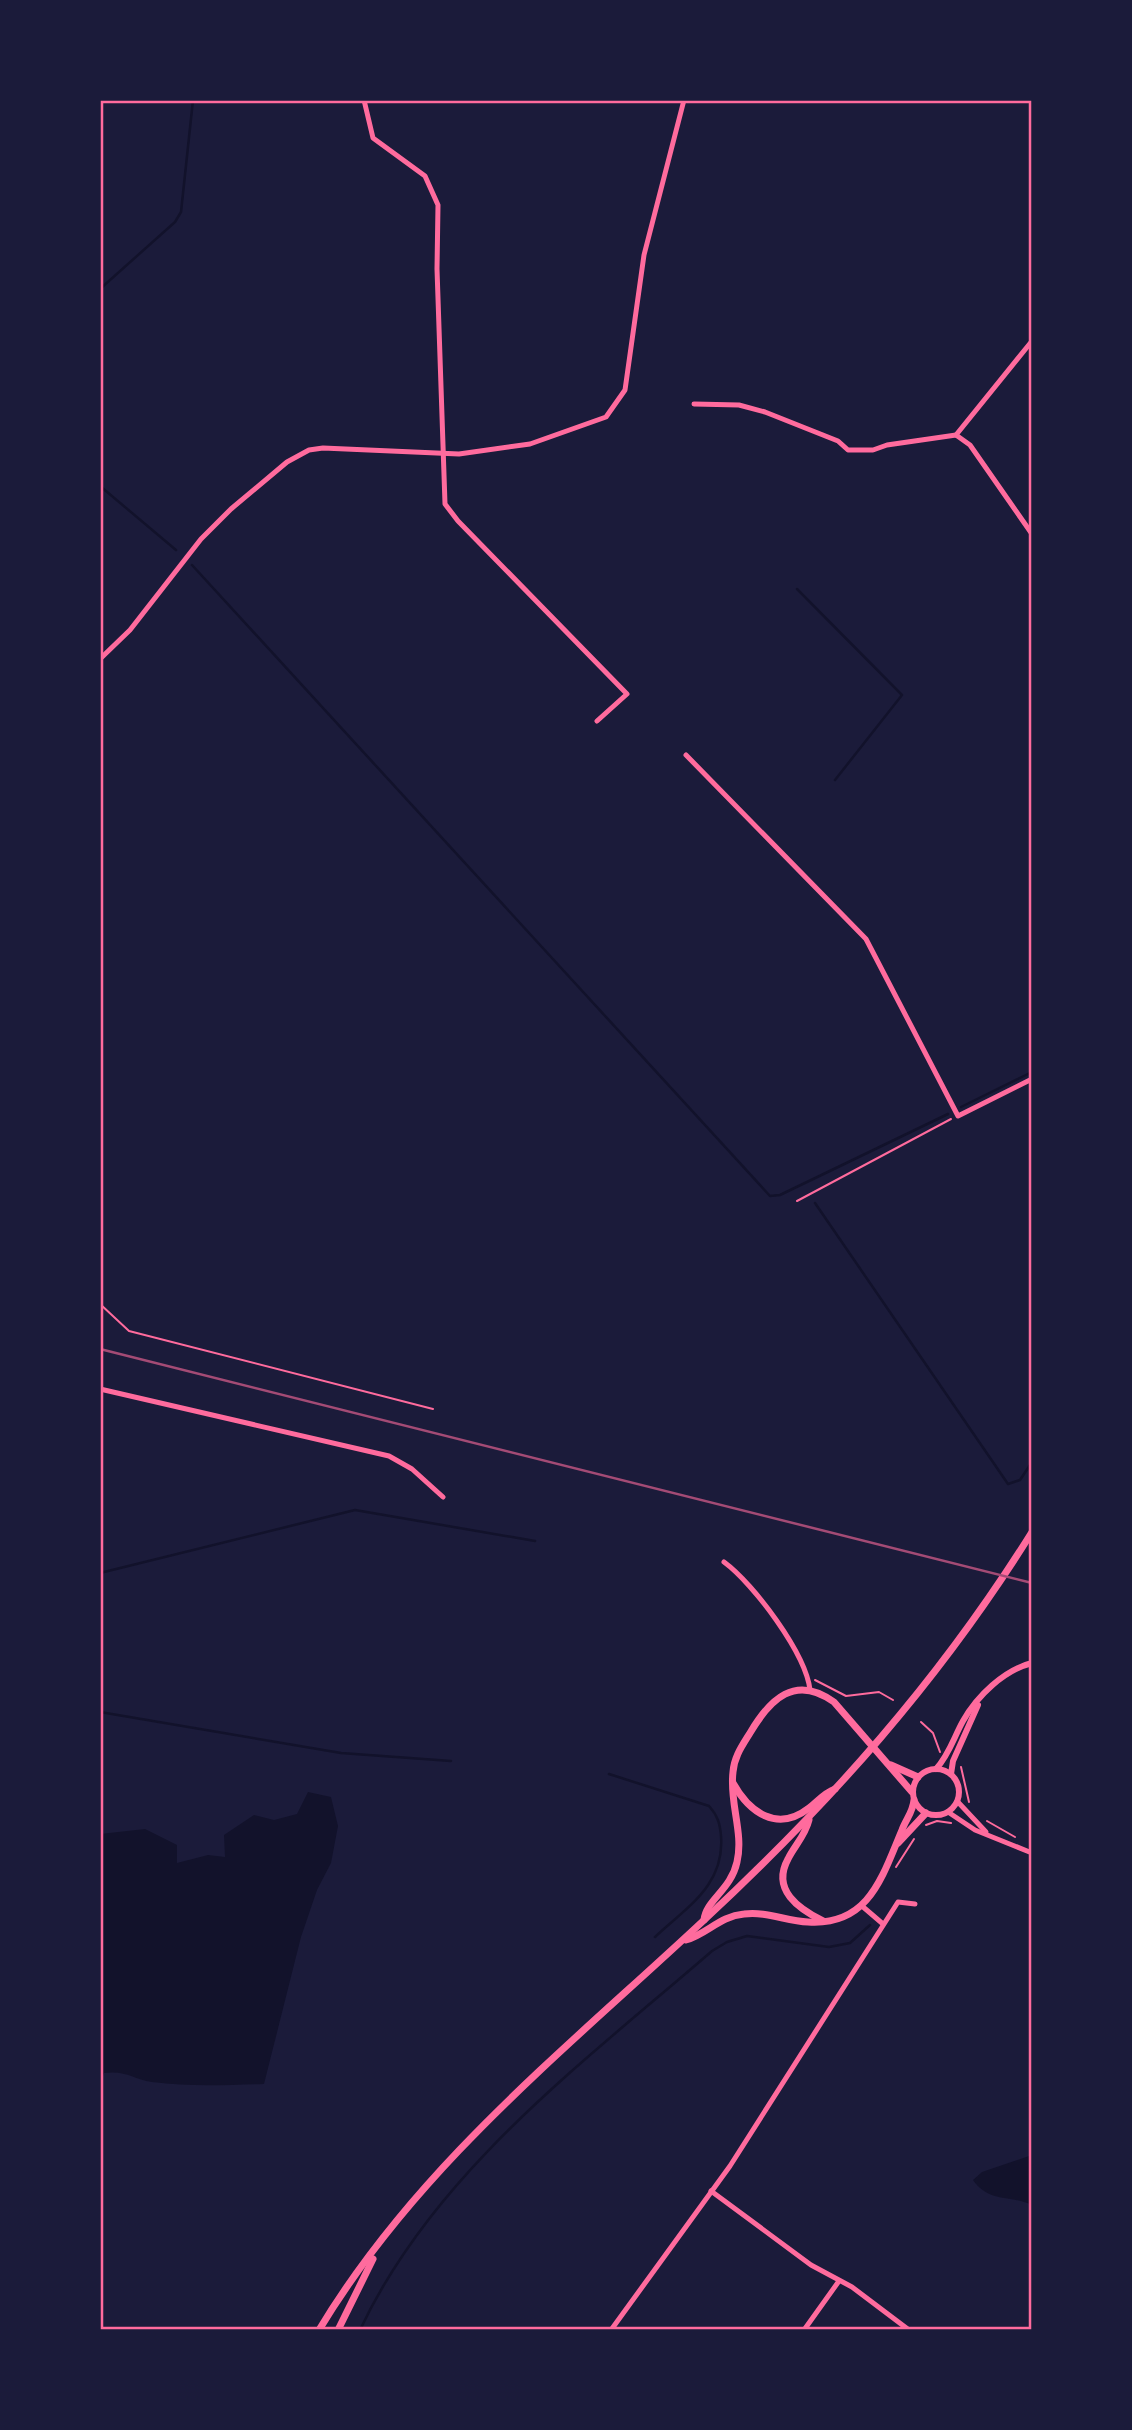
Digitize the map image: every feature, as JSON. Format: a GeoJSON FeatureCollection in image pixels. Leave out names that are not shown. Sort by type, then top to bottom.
{"type":"FeatureCollection","features":[{"type":"Feature","properties":{"kind":"main road"},"geometry":{"type":"LineString","coordinates":[[319,2330],[414,2200],[497,2110],[704,1921],[809,1820],[870,1754],[1002,1580],[1032,1532]]}},
{"type":"Feature","properties":{"kind":"main road"},"geometry":{"type":"LineString","coordinates":[[682,1941],[695,1937],[718,1921],[742,1914],[756,1913],[807,1923],[846,1918],[862,1906],[898,1843],[913,1796],[834,1702],[810,1690],[788,1692],[763,1712],[738,1751],[732,1782],[738,1861],[724,1892],[705,1910],[704,1921]]}},
{"type":"Feature","properties":{"kind":"main road"},"geometry":{"type":"LineString","coordinates":[[888,1763],[918,1777]]}},
{"type":"Feature","properties":{"kind":"main road"},"geometry":{"type":"LineString","coordinates":[[732,1782],[749,1807],[759,1815],[775,1819],[797,1815],[826,1792],[839,1787]]}},
{"type":"Feature","properties":{"kind":"main road"},"geometry":{"type":"LineString","coordinates":[[898,1843],[926,1813]]}},
{"type":"Feature","properties":{"kind":"main road"},"geometry":{"type":"LineString","coordinates":[[809,1820],[806,1834],[786,1861],[782,1875],[784,1886],[795,1905],[824,1921]]}},
{"type":"Feature","properties":{"kind":"main road"},"geometry":{"type":"LineString","coordinates":[[338,2330],[377,2249]]}},
{"type":"Feature","properties":{"kind":"street"},"geometry":{"type":"LineString","coordinates":[[364,100],[373,138],[425,176],[439,205],[437,268],[445,504],[458,521],[626,694],[597,722]]}},
{"type":"Feature","properties":{"kind":"street"},"geometry":{"type":"LineString","coordinates":[[100,659],[130,630],[201,539],[231,509],[287,462],[309,450],[323,448],[459,454],[530,444],[606,417],[625,390],[644,255],[684,100]]}},
{"type":"Feature","properties":{"kind":"street"},"geometry":{"type":"LineString","coordinates":[[694,404],[739,405],[765,412],[838,441],[848,450],[873,450],[887,445],[956,435],[1032,341]]}},
{"type":"Feature","properties":{"kind":"street"},"geometry":{"type":"LineString","coordinates":[[956,435],[970,445],[1032,534]]}},
{"type":"Feature","properties":{"kind":"street"},"geometry":{"type":"LineString","coordinates":[[686,755],[866,939],[958,1116],[1032,1079]]}},
{"type":"Feature","properties":{"kind":"street"},"geometry":{"type":"LineString","coordinates":[[100,1389],[389,1456],[412,1469],[443,1497]]}},
{"type":"Feature","properties":{"kind":"street"},"geometry":{"type":"LineString","coordinates":[[724,1562],[738,1572],[758,1597],[808,1675],[810,1690]]}},
{"type":"Feature","properties":{"kind":"street"},"geometry":{"type":"LineString","coordinates":[[936,1769],[950,1774],[958,1787],[957,1801],[948,1812],[941,1815],[926,1813],[913,1796],[918,1777],[936,1769],[965,1717],[998,1680],[1032,1663]]}},
{"type":"Feature","properties":{"kind":"street"},"geometry":{"type":"LineString","coordinates":[[950,1774],[953,1760],[980,1699]]}},
{"type":"Feature","properties":{"kind":"street"},"geometry":{"type":"LineString","coordinates":[[957,1801],[986,1832]]}},
{"type":"Feature","properties":{"kind":"street"},"geometry":{"type":"LineString","coordinates":[[948,1812],[975,1830],[986,1832],[1032,1853]]}},
{"type":"Feature","properties":{"kind":"street"},"geometry":{"type":"LineString","coordinates":[[611,2330],[711,2191],[898,1902],[915,1904]]}},
{"type":"Feature","properties":{"kind":"street"},"geometry":{"type":"LineString","coordinates":[[862,1906],[883,1924]]}},
{"type":"Feature","properties":{"kind":"street"},"geometry":{"type":"LineString","coordinates":[[711,2191],[811,2265],[852,2287],[909,2330]]}},
{"type":"Feature","properties":{"kind":"street"},"geometry":{"type":"LineString","coordinates":[[804,2330],[839,2281]]}},
{"type":"Feature","properties":{"kind":"path"},"geometry":{"type":"LineString","coordinates":[[797,1201],[958,1116]]}},
{"type":"Feature","properties":{"kind":"path"},"geometry":{"type":"LineString","coordinates":[[100,1304],[129,1331],[433,1409]]}},
{"type":"Feature","properties":{"kind":"path"},"geometry":{"type":"LineString","coordinates":[[808,1675],[846,1696],[879,1692],[893,1700]]}},
{"type":"Feature","properties":{"kind":"path"},"geometry":{"type":"LineString","coordinates":[[921,1828],[937,1821],[953,1824],[960,1818]]}},
{"type":"Feature","properties":{"kind":"path"},"geometry":{"type":"LineString","coordinates":[[987,1821],[1017,1839]]}},
{"type":"Feature","properties":{"kind":"path"},"geometry":{"type":"LineString","coordinates":[[895,1870],[914,1838]]}},
{"type":"Feature","properties":{"kind":"shaded area"},"geometry":{"type":"Polygon","coordinates":[[[308,1792],[331,1797],[338,1826],[331,1863],[317,1890],[301,1937],[264,2084],[166,2084],[112,2072],[104,2073],[100,2085],[100,1834],[145,1829],[177,1845],[177,1863],[208,1855],[225,1857],[224,1835],[254,1815],[274,1820],[297,1814],[308,1792]]]}},
{"type":"Feature","properties":{"kind":"shaded area"},"geometry":{"type":"Polygon","coordinates":[[[1032,2155],[1032,2205],[993,2195],[973,2180],[982,2172],[1032,2155]]]}},
{"type":"Feature","properties":{"kind":"waterway"},"geometry":{"type":"LineString","coordinates":[[100,289],[175,222],[181,212],[193,100]]}},
{"type":"Feature","properties":{"kind":"waterway"},"geometry":{"type":"LineString","coordinates":[[100,486],[176,550]]}},
{"type":"Feature","properties":{"kind":"waterway"},"geometry":{"type":"LineString","coordinates":[[192,565],[770,1196],[780,1195],[948,1114]]}},
{"type":"Feature","properties":{"kind":"waterway"},"geometry":{"type":"LineString","coordinates":[[797,589],[902,695],[835,780]]}},
{"type":"Feature","properties":{"kind":"waterway"},"geometry":{"type":"LineString","coordinates":[[961,1107],[1032,1072]]}},
{"type":"Feature","properties":{"kind":"waterway"},"geometry":{"type":"LineString","coordinates":[[815,1203],[1008,1484],[1020,1480],[1032,1462]]}},
{"type":"Feature","properties":{"kind":"waterway"},"geometry":{"type":"LineString","coordinates":[[100,1573],[355,1510],[535,1541]]}},
{"type":"Feature","properties":{"kind":"waterway"},"geometry":{"type":"LineString","coordinates":[[100,1712],[341,1753],[451,1761]]}},
{"type":"Feature","properties":{"kind":"waterway"},"geometry":{"type":"LineString","coordinates":[[609,1774],[709,1806],[719,1824],[721,1853],[710,1882],[702,1894],[655,1937]]}},
{"type":"Feature","properties":{"kind":"waterway"},"geometry":{"type":"LineString","coordinates":[[360,2330],[391,2273],[428,2220],[470,2170],[564,2078],[712,1951],[727,1942],[747,1936],[829,1947],[850,1943],[870,1925]]}},
{"type":"Feature","properties":{"kind":"railway"},"geometry":{"type":"LineString","coordinates":[[100,1349],[1032,1583]]}}]}
